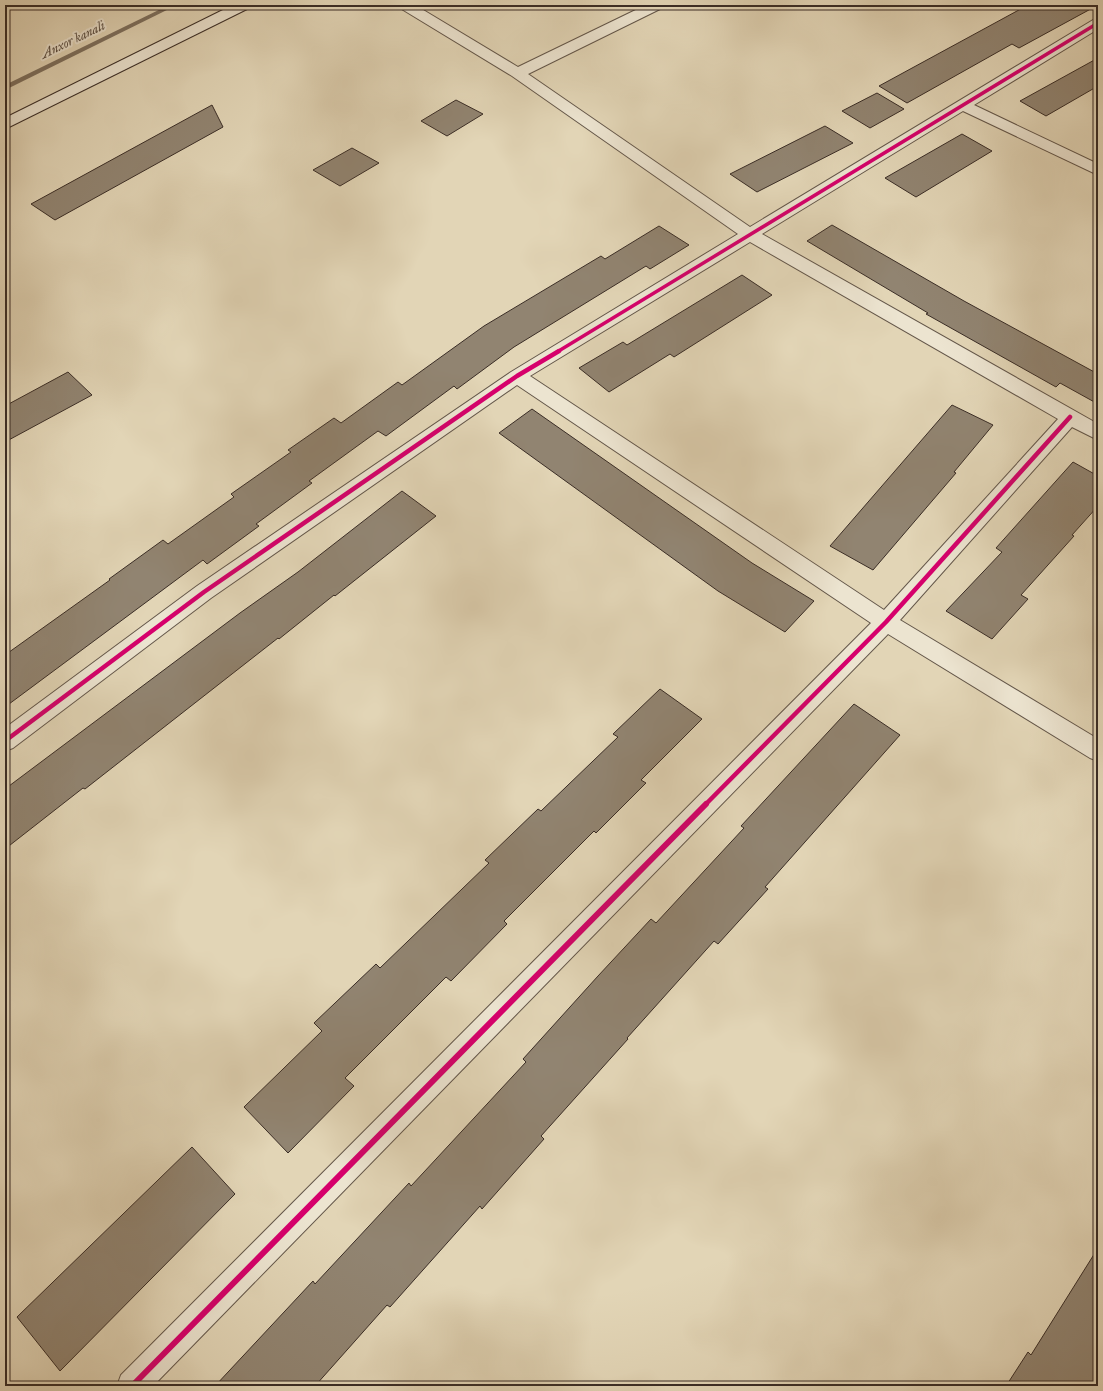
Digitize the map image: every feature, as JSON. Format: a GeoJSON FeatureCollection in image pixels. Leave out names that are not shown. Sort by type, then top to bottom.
{"type":"FeatureCollection","features":[{"type":"Feature","properties":{"kind":"street"},"geometry":{"type":"LineString","coordinates":[[5,124],[244,5]]}},
{"type":"Feature","properties":{"kind":"street"},"geometry":{"type":"LineString","coordinates":[[405,5],[517,73],[749,234],[1098,433]]}},
{"type":"Feature","properties":{"kind":"street"},"geometry":{"type":"LineString","coordinates":[[517,73],[657,5]]}},
{"type":"Feature","properties":{"kind":"street"},"geometry":{"type":"LineString","coordinates":[[5,741],[204,592],[517,376],[749,234],[964,106],[1098,23]]}},
{"type":"Feature","properties":{"kind":"street"},"geometry":{"type":"LineString","coordinates":[[964,106],[1098,170]]}},
{"type":"Feature","properties":{"kind":"street"},"geometry":{"type":"LineString","coordinates":[[517,376],[886,622],[1098,751]]}},
{"type":"Feature","properties":{"kind":"street"},"geometry":{"type":"LineString","coordinates":[[132,1386],[886,622],[1070,417]]}},
{"type":"Feature","properties":{"kind":"building"},"geometry":{"type":"Polygon","coordinates":[[[1028,5],[1098,5],[1019,48],[1012,44],[907,103],[879,86],[1028,5]]]}},
{"type":"Feature","properties":{"kind":"building"},"geometry":{"type":"Polygon","coordinates":[[[1098,58],[1098,86],[1046,116],[1020,101],[1098,58]]]}},
{"type":"Feature","properties":{"kind":"building"},"geometry":{"type":"Polygon","coordinates":[[[877,93],[904,109],[870,128],[842,111],[877,93]]]}},
{"type":"Feature","properties":{"kind":"building"},"geometry":{"type":"Polygon","coordinates":[[[456,100],[483,114],[447,136],[421,121],[456,100]]]}},
{"type":"Feature","properties":{"kind":"building"},"geometry":{"type":"Polygon","coordinates":[[[212,105],[223,127],[55,220],[31,204],[212,105]]]}},
{"type":"Feature","properties":{"kind":"building"},"geometry":{"type":"Polygon","coordinates":[[[825,126],[853,143],[757,192],[730,174],[825,126]]]}},
{"type":"Feature","properties":{"kind":"building"},"geometry":{"type":"Polygon","coordinates":[[[962,134],[992,151],[916,197],[885,178],[962,134]]]}},
{"type":"Feature","properties":{"kind":"building"},"geometry":{"type":"Polygon","coordinates":[[[352,148],[379,163],[340,186],[313,170],[352,148]]]}},
{"type":"Feature","properties":{"kind":"building"},"geometry":{"type":"Polygon","coordinates":[[[832,225],[964,301],[1098,374],[1098,404],[1060,383],[1056,387],[926,314],[928,313],[807,241],[832,225]]]}},
{"type":"Feature","properties":{"kind":"building"},"geometry":{"type":"Polygon","coordinates":[[[659,226],[689,245],[650,269],[646,266],[514,347],[457,389],[454,386],[386,436],[378,431],[309,481],[312,483],[256,524],[259,526],[207,564],[203,560],[5,707],[5,655],[163,540],[168,544],[234,497],[231,494],[291,452],[288,450],[334,418],[341,423],[398,382],[402,385],[484,326],[601,256],[605,259],[659,226]]]}},
{"type":"Feature","properties":{"kind":"building"},"geometry":{"type":"Polygon","coordinates":[[[742,275],[772,295],[674,357],[670,354],[609,392],[579,368],[623,342],[627,345],[742,275]]]}},
{"type":"Feature","properties":{"kind":"building"},"geometry":{"type":"Polygon","coordinates":[[[68,372],[92,395],[5,442],[5,406],[68,372]]]}},
{"type":"Feature","properties":{"kind":"building"},"geometry":{"type":"Polygon","coordinates":[[[952,405],[993,425],[954,472],[956,473],[873,570],[830,546],[952,405]]]}},
{"type":"Feature","properties":{"kind":"building"},"geometry":{"type":"Polygon","coordinates":[[[532,409],[752,563],[814,601],[785,632],[718,591],[499,433],[532,409]]]}},
{"type":"Feature","properties":{"kind":"building"},"geometry":{"type":"Polygon","coordinates":[[[1073,462],[1098,476],[1098,506],[1072,535],[1074,536],[1021,595],[1028,599],[992,639],[946,611],[1002,552],[996,548],[1073,462]]]}},
{"type":"Feature","properties":{"kind":"building"},"geometry":{"type":"Polygon","coordinates":[[[402,491],[436,516],[335,596],[334,595],[85,789],[83,788],[5,849],[5,789],[240,613],[298,572],[402,491]]]}},
{"type":"Feature","properties":{"kind":"building"},"geometry":{"type":"Polygon","coordinates":[[[660,689],[702,719],[641,780],[646,783],[596,833],[594,831],[504,921],[507,924],[451,981],[446,977],[345,1078],[354,1086],[288,1153],[244,1107],[322,1031],[314,1023],[376,964],[380,968],[489,863],[485,860],[538,809],[541,811],[618,737],[613,734],[660,689]]]}},
{"type":"Feature","properties":{"kind":"building"},"geometry":{"type":"Polygon","coordinates":[[[854,704],[900,735],[765,887],[768,889],[718,944],[714,941],[627,1038],[628,1039],[541,1136],[544,1139],[482,1209],[480,1206],[390,1307],[387,1305],[315,1386],[215,1386],[313,1281],[315,1284],[409,1183],[411,1186],[526,1062],[523,1059],[598,976],[651,919],[656,923],[744,828],[741,826],[854,704]]]}},
{"type":"Feature","properties":{"kind":"building"},"geometry":{"type":"Polygon","coordinates":[[[192,1147],[235,1194],[60,1371],[17,1317],[192,1147]]]}},
{"type":"Feature","properties":{"kind":"building"},"geometry":{"type":"Polygon","coordinates":[[[1098,1248],[1098,1386],[1006,1386],[1028,1352],[1031,1355],[1098,1248]]]}},
{"type":"Feature","properties":{"kind":"waterway","name":"Anxor kanali"},"geometry":{"type":"LineString","coordinates":[[5,88],[174,5]]}},
{"type":"Feature","properties":{"kind":"cycle path"},"geometry":{"type":"LineString","coordinates":[[5,741],[204,592],[517,376],[1098,23]]}},
{"type":"Feature","properties":{"kind":"cycle path"},"geometry":{"type":"LineString","coordinates":[[132,1386],[886,622],[1070,417]]}}]}
